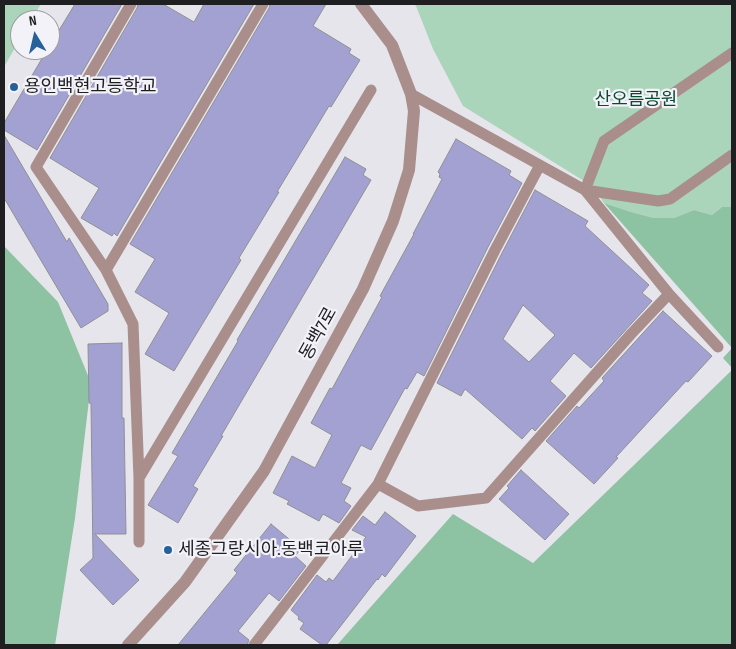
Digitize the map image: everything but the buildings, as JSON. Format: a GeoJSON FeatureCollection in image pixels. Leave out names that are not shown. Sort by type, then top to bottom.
{"type":"FeatureCollection","features":[{"type":"Feature","properties":{"kind":"street","name":"동백7로"},"geometry":{"type":"LineString","coordinates":[[128,645],[185,582],[264,471],[364,290],[393,221],[409,170],[414,110],[411,94],[392,45],[361,4]]}},
{"type":"Feature","properties":{"kind":"lane"},"geometry":{"type":"LineString","coordinates":[[130,4],[36,167],[106,270],[133,324],[139,478],[139,542]]}},
{"type":"Feature","properties":{"kind":"lane"},"geometry":{"type":"LineString","coordinates":[[106,270],[263,4]]}},
{"type":"Feature","properties":{"kind":"lane"},"geometry":{"type":"LineString","coordinates":[[585,190],[604,141],[732,53]]}},
{"type":"Feature","properties":{"kind":"lane"},"geometry":{"type":"LineString","coordinates":[[139,478],[371,90]]}},
{"type":"Feature","properties":{"kind":"lane"},"geometry":{"type":"LineString","coordinates":[[411,94],[585,190],[658,202],[670,199],[732,155]]}},
{"type":"Feature","properties":{"kind":"lane"},"geometry":{"type":"LineString","coordinates":[[254,645],[378,484],[495,250],[540,165]]}},
{"type":"Feature","properties":{"kind":"lane"},"geometry":{"type":"LineString","coordinates":[[585,190],[669,294],[718,347]]}},
{"type":"Feature","properties":{"kind":"lane"},"geometry":{"type":"LineString","coordinates":[[378,484],[418,506],[486,498],[631,334],[669,294]]}},
{"type":"Feature","properties":{"kind":"green space"},"geometry":{"type":"Polygon","coordinates":[[[4,4],[41,4],[37,10],[10,10],[10,56],[4,67],[4,4]]]}},
{"type":"Feature","properties":{"kind":"green space","name":"산오름공원"},"geometry":{"type":"Polygon","coordinates":[[[414,4],[732,4],[732,205],[730,207],[722,207],[712,215],[694,210],[674,218],[654,218],[604,203],[592,186],[463,106],[433,49],[414,4]]]}},
{"type":"Feature","properties":{"kind":"green space"},"geometry":{"type":"Polygon","coordinates":[[[604,203],[654,218],[674,218],[694,210],[712,215],[722,207],[730,207],[732,205],[732,348],[604,203]]]}},
{"type":"Feature","properties":{"kind":"green space"},"geometry":{"type":"Polygon","coordinates":[[[4,246],[58,302],[91,383],[75,518],[55,645],[4,645],[4,246]]]}},
{"type":"Feature","properties":{"kind":"green space"},"geometry":{"type":"Polygon","coordinates":[[[732,348],[732,368],[723,358],[732,348]]]}},
{"type":"Feature","properties":{"kind":"green space"},"geometry":{"type":"Polygon","coordinates":[[[732,370],[732,645],[337,645],[453,514],[533,563],[732,370]]]}},
{"type":"Feature","properties":{"kind":"place","name":"용인백현고등학교"},"geometry":{"type":"Point","coordinates":[14,87]}},
{"type":"Feature","properties":{"kind":"place","name":"세종그랑시아.동백코아루"},"geometry":{"type":"Point","coordinates":[168,550]}}]}
